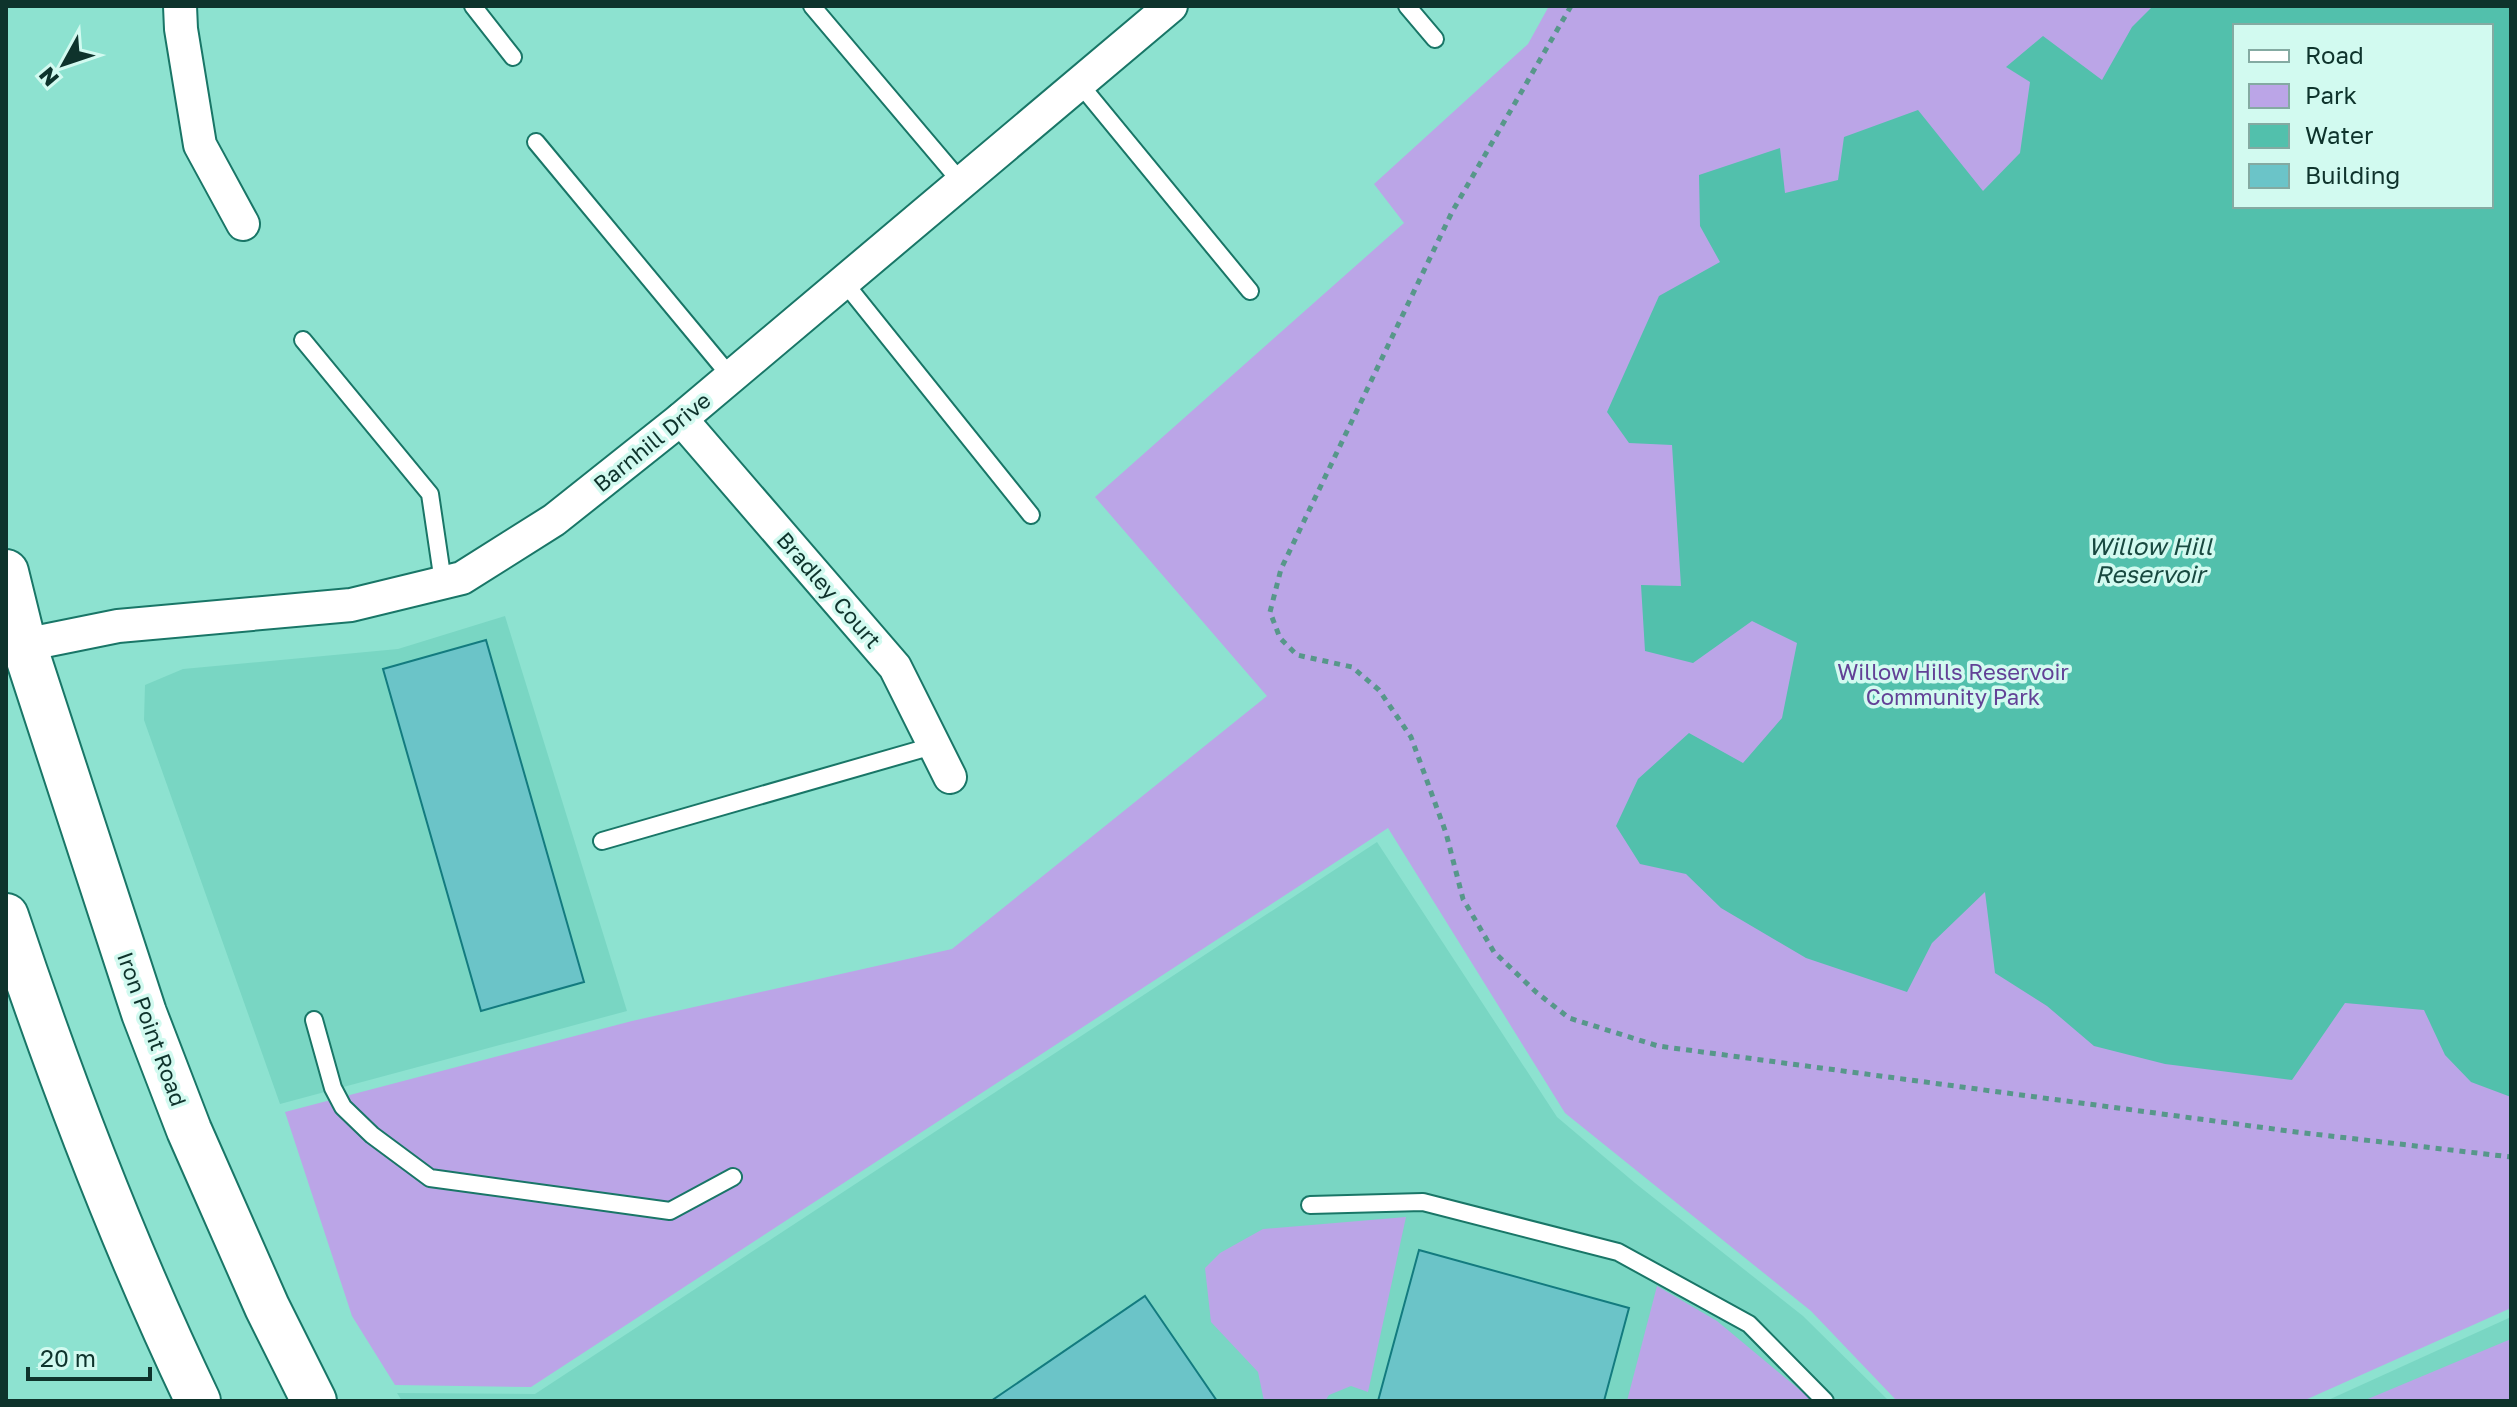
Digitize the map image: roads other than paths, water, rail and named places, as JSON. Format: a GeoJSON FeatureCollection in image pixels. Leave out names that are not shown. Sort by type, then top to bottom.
{"type":"FeatureCollection","features":[{"type":"Feature","properties":{"kind":"main road","name":"Iron Point Road"},"geometry":{"type":"LineString","coordinates":[[6,572],[15,643],[144,1013],[189,1130],[267,1307],[314,1401]]}},
{"type":"Feature","properties":{"kind":"main road"},"geometry":{"type":"LineString","coordinates":[[6,916],[43,1027],[114,1213],[198,1401]]}},
{"type":"Feature","properties":{"kind":"street"},"geometry":{"type":"LineString","coordinates":[[180,6],[200,145],[243,224]]}},
{"type":"Feature","properties":{"kind":"street","name":"Barnhill Drive"},"geometry":{"type":"LineString","coordinates":[[15,643],[118,626],[351,605],[462,578],[554,520],[681,419],[1171,6]]}},
{"type":"Feature","properties":{"kind":"street","name":"Bradley Court"},"geometry":{"type":"LineString","coordinates":[[681,419],[895,667],[950,777]]}},
{"type":"Feature","properties":{"kind":"lane"},"geometry":{"type":"LineString","coordinates":[[473,6],[513,57]]}},
{"type":"Feature","properties":{"kind":"lane"},"geometry":{"type":"LineString","coordinates":[[812,6],[961,182]]}},
{"type":"Feature","properties":{"kind":"lane"},"geometry":{"type":"LineString","coordinates":[[1407,6],[1435,39]]}},
{"type":"Feature","properties":{"kind":"lane"},"geometry":{"type":"LineString","coordinates":[[1079,83],[1250,291]]}},
{"type":"Feature","properties":{"kind":"lane"},"geometry":{"type":"LineString","coordinates":[[536,142],[731,377]]}},
{"type":"Feature","properties":{"kind":"lane"},"geometry":{"type":"LineString","coordinates":[[844,282],[1031,515]]}},
{"type":"Feature","properties":{"kind":"lane"},"geometry":{"type":"LineString","coordinates":[[303,340],[430,494],[443,582]]}},
{"type":"Feature","properties":{"kind":"lane"},"geometry":{"type":"LineString","coordinates":[[602,841],[936,745]]}},
{"type":"Feature","properties":{"kind":"lane"},"geometry":{"type":"LineString","coordinates":[[314,1020],[333,1088],[343,1107],[372,1135],[430,1178],[670,1211],[733,1177]]}},
{"type":"Feature","properties":{"kind":"lane"},"geometry":{"type":"LineString","coordinates":[[1310,1205],[1423,1202],[1618,1252],[1749,1324],[1825,1401]]}},
{"type":"Feature","properties":{"kind":"water","name":"Willow Hill Reservoir"},"geometry":{"type":"Polygon","coordinates":[[[2153,6],[2511,6],[2511,1097],[2471,1082],[2445,1055],[2424,1010],[2345,1003],[2292,1080],[2165,1064],[2094,1046],[2047,1006],[1995,973],[1985,892],[1932,943],[1907,992],[1806,958],[1721,908],[1686,874],[1640,864],[1616,826],[1638,779],[1689,733],[1743,763],[1782,718],[1797,643],[1752,621],[1693,663],[1645,651],[1641,585],[1681,586],[1672,445],[1629,443],[1607,412],[1659,296],[1720,262],[1700,226],[1699,175],[1780,148],[1785,193],[1838,180],[1844,137],[1918,110],[1983,191],[2020,153],[2030,82],[2006,67],[2043,36],[2102,80],[2132,27],[2153,6]]]}},
{"type":"Feature","properties":{"kind":"park label","name":"Willow Hills Reservoir Community Park"},"geometry":{"type":"Point","coordinates":[1953,684]}}]}
